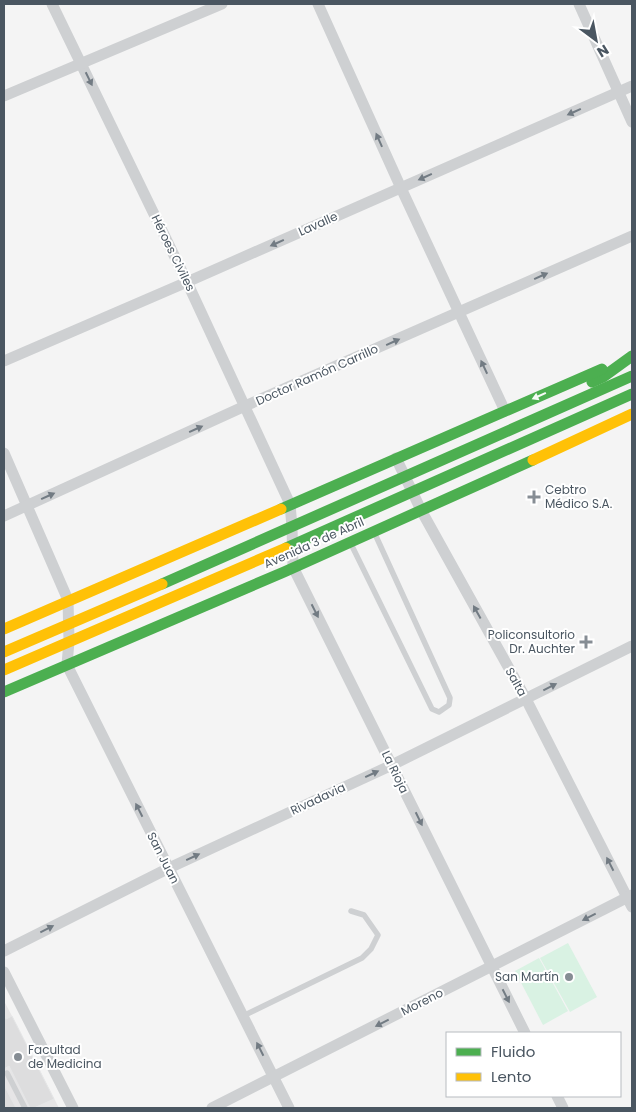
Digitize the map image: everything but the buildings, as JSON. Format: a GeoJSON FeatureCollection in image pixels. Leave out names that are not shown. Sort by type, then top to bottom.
{"type":"FeatureCollection","features":[{"type":"Feature","properties":{"kind":"main road"},"geometry":{"type":"LineString","coordinates":[[4,629],[632,356]]}},
{"type":"Feature","properties":{"kind":"main road"},"geometry":{"type":"LineString","coordinates":[[471,448],[544,405],[603,377],[632,356]]}},
{"type":"Feature","properties":{"kind":"main road","name":"Avenida 3 de Abril"},"geometry":{"type":"LineString","coordinates":[[4,652],[632,376]]}},
{"type":"Feature","properties":{"kind":"main road","name":"Avenida 3 de Abril"},"geometry":{"type":"LineString","coordinates":[[4,670],[632,394]]}},
{"type":"Feature","properties":{"kind":"main road"},"geometry":{"type":"LineString","coordinates":[[479,462],[552,437],[620,410],[632,408]]}},
{"type":"Feature","properties":{"kind":"main road","name":"Avenida 3 de Abril"},"geometry":{"type":"LineString","coordinates":[[4,692],[374,532],[632,414]]}},
{"type":"Feature","properties":{"kind":"street","name":"Héroes Civiles"},"geometry":{"type":"LineString","coordinates":[[52,4],[187,282],[290,504]]}},
{"type":"Feature","properties":{"kind":"street"},"geometry":{"type":"LineString","coordinates":[[4,96],[222,4]]}},
{"type":"Feature","properties":{"kind":"street"},"geometry":{"type":"LineString","coordinates":[[318,4],[458,313],[505,411]]}},
{"type":"Feature","properties":{"kind":"street"},"geometry":{"type":"LineString","coordinates":[[579,4],[632,122]]}},
{"type":"Feature","properties":{"kind":"street","name":"Lavalle"},"geometry":{"type":"LineString","coordinates":[[4,361],[632,86]]}},
{"type":"Feature","properties":{"kind":"street","name":"Doctor Ramón Carrillo"},"geometry":{"type":"LineString","coordinates":[[4,516],[245,406],[632,236]]}},
{"type":"Feature","properties":{"kind":"street"},"geometry":{"type":"LineString","coordinates":[[4,453],[68,600],[70,642],[67,665]]}},
{"type":"Feature","properties":{"kind":"street","name":"Salta"},"geometry":{"type":"LineString","coordinates":[[396,458],[421,510],[526,699],[630,900]]}},
{"type":"Feature","properties":{"kind":"street","name":"La Rioja"},"geometry":{"type":"LineString","coordinates":[[290,504],[293,567],[524,1032]]}},
{"type":"Feature","properties":{"kind":"street","name":"Rivadavia"},"geometry":{"type":"LineString","coordinates":[[4,951],[168,868],[392,765],[632,646]]}},
{"type":"Feature","properties":{"kind":"street","name":"San Juan"},"geometry":{"type":"LineString","coordinates":[[67,665],[290,1108]]}},
{"type":"Feature","properties":{"kind":"street","name":"Moreno"},"geometry":{"type":"LineString","coordinates":[[212,1108],[491,967],[630,900]]}},
{"type":"Feature","properties":{"kind":"street"},"geometry":{"type":"LineString","coordinates":[[4,972],[73,1108]]}},
{"type":"Feature","properties":{"kind":"lane"},"geometry":{"type":"LineString","coordinates":[[350,542],[432,709],[439,712],[449,705],[450,698],[374,532]]}},
{"type":"Feature","properties":{"kind":"lane"},"geometry":{"type":"LineString","coordinates":[[243,1016],[362,958],[371,950],[378,934],[364,915],[351,911]]}},
{"type":"Feature","properties":{"kind":"lane"},"geometry":{"type":"LineString","coordinates":[[7,1073],[25,1108]]}},
{"type":"Feature","properties":{"kind":"shaded area","name":"Facultad de Medicina"},"geometry":{"type":"Polygon","coordinates":[[[4,1001],[12,1016],[59,1108],[4,1108],[4,1001]]]}},
{"type":"Feature","properties":{"kind":"green space","name":"San Martín"},"geometry":{"type":"Polygon","coordinates":[[[568,943],[597,997],[570,1012],[540,958],[568,943]]]}},
{"type":"Feature","properties":{"kind":"green space","name":"San Martín"},"geometry":{"type":"Polygon","coordinates":[[[539,958],[568,1011],[543,1025],[515,971],[539,958]]]}},
{"type":"Feature","properties":{"kind":"traffic: fast"},"geometry":{"type":"LineString","coordinates":[[592,382],[603,377],[632,356]]}},
{"type":"Feature","properties":{"kind":"traffic: fast"},"geometry":{"type":"LineString","coordinates":[[281,509],[602,369]]}},
{"type":"Feature","properties":{"kind":"traffic: fast"},"geometry":{"type":"LineString","coordinates":[[162,584],[632,376]]}},
{"type":"Feature","properties":{"kind":"traffic: fast"},"geometry":{"type":"LineString","coordinates":[[286,548],[632,394]]}},
{"type":"Feature","properties":{"kind":"traffic: fast"},"geometry":{"type":"LineString","coordinates":[[4,692],[284,572],[533,460]]}},
{"type":"Feature","properties":{"kind":"traffic: slow"},"geometry":{"type":"LineString","coordinates":[[533,460],[632,414]]}},
{"type":"Feature","properties":{"kind":"traffic: slow"},"geometry":{"type":"LineString","coordinates":[[4,629],[281,509]]}},
{"type":"Feature","properties":{"kind":"traffic: slow"},"geometry":{"type":"LineString","coordinates":[[4,670],[286,548]]}},
{"type":"Feature","properties":{"kind":"traffic: slow"},"geometry":{"type":"LineString","coordinates":[[4,652],[162,584]]}},
{"type":"Feature","properties":{"kind":"place","name":"Cebtro Médico S.A."},"geometry":{"type":"Point","coordinates":[534,497]}},
{"type":"Feature","properties":{"kind":"place","name":"Policonsultorio Dr. Auchter"},"geometry":{"type":"Point","coordinates":[586,642]}},
{"type":"Feature","properties":{"kind":"place","name":"San Martín"},"geometry":{"type":"Point","coordinates":[569,977]}},
{"type":"Feature","properties":{"kind":"place","name":"Facultad de Medicina"},"geometry":{"type":"Point","coordinates":[18,1057]}}]}
